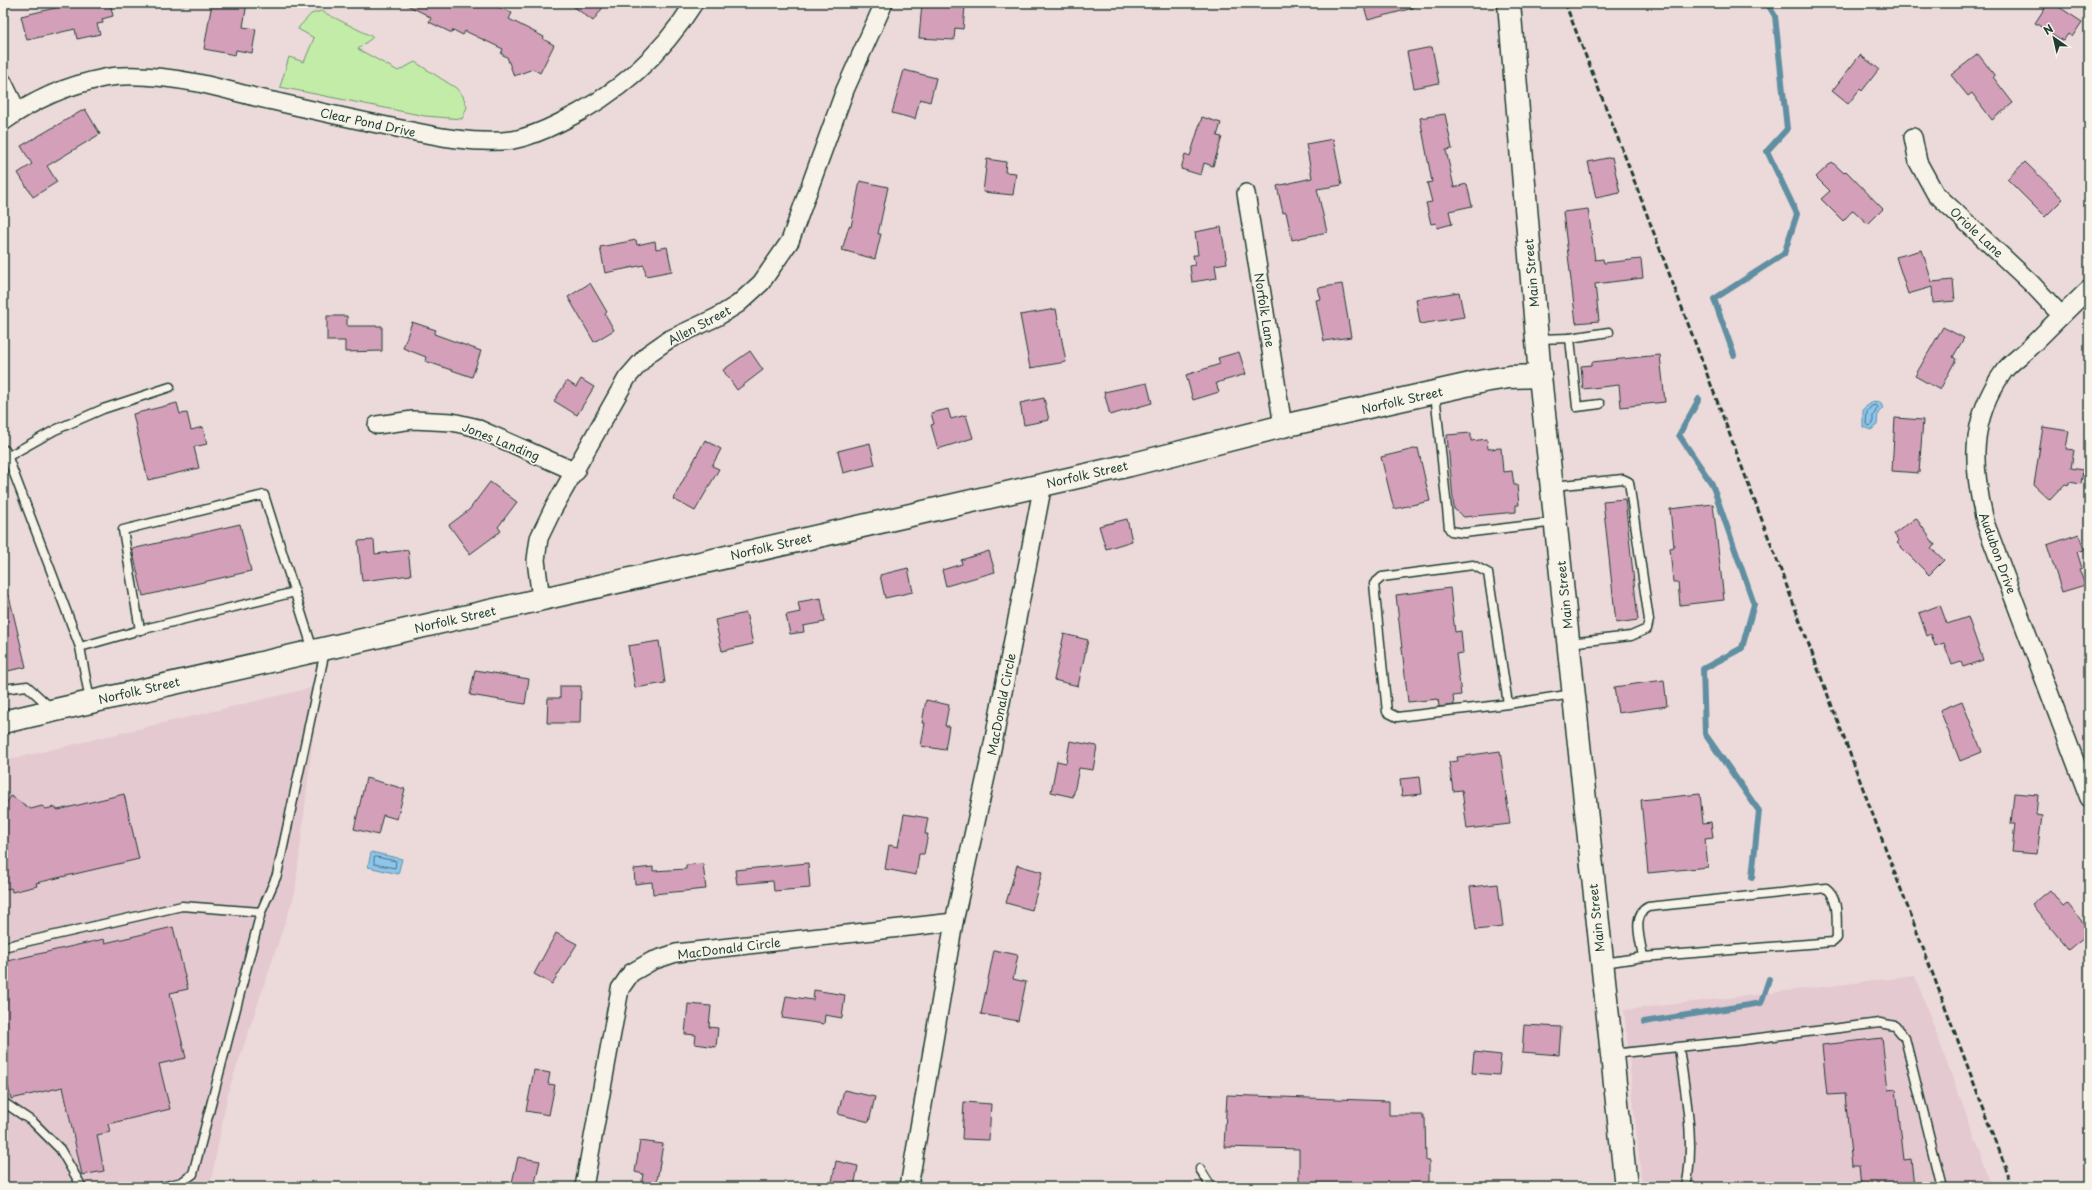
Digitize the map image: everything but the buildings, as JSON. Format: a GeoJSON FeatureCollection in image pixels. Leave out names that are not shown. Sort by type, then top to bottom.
{"type":"FeatureCollection","features":[{"type":"Feature","properties":{"kind":"main road","name":"Main Street"},"geometry":{"type":"LineString","coordinates":[[1509,3],[1540,376],[1601,963],[1626,1187]]}},
{"type":"Feature","properties":{"kind":"main road","name":"Norfolk Street"},"geometry":{"type":"LineString","coordinates":[[3,722],[1044,484],[1283,426],[1509,377],[1540,376]]}},
{"type":"Feature","properties":{"kind":"street","name":"Clear Pond Drive"},"geometry":{"type":"LineString","coordinates":[[3,122],[17,111],[60,91],[105,78],[153,77],[198,83],[272,101],[433,136],[478,140],[513,140],[546,129],[602,100],[629,78],[659,49],[682,22],[694,3]]}},
{"type":"Feature","properties":{"kind":"street","name":"Allen Street"},"geometry":{"type":"LineString","coordinates":[[541,599],[536,560],[539,538],[553,509],[576,472],[627,378],[648,354],[668,340],[718,316],[738,304],[761,283],[790,241],[845,90],[884,3]]}},
{"type":"Feature","properties":{"kind":"street"},"geometry":{"type":"LineString","coordinates":[[3,82],[17,111]]}},
{"type":"Feature","properties":{"kind":"street","name":"Oriole Lane"},"geometry":{"type":"LineString","coordinates":[[1914,137],[1918,162],[1935,193],[2032,284],[2061,315]]}},
{"type":"Feature","properties":{"kind":"street","name":"Norfolk Lane"},"geometry":{"type":"LineString","coordinates":[[1246,193],[1283,426]]}},
{"type":"Feature","properties":{"kind":"street","name":"Audubon Drive"},"geometry":{"type":"LineString","coordinates":[[2089,289],[2004,371],[1982,414],[1976,435],[1976,479],[1986,525],[2089,798]]}},
{"type":"Feature","properties":{"kind":"street","name":"Jones Landing"},"geometry":{"type":"LineString","coordinates":[[376,425],[413,420],[452,422],[474,427],[576,472]]}},
{"type":"Feature","properties":{"kind":"street","name":"MacDonald Circle"},"geometry":{"type":"LineString","coordinates":[[909,1187],[954,922],[992,749],[1044,484]]}},
{"type":"Feature","properties":{"kind":"street","name":"MacDonald Circle"},"geometry":{"type":"LineString","coordinates":[[584,1187],[620,989],[631,972],[652,961],[676,953],[954,922]]}},
{"type":"Feature","properties":{"kind":"lane"},"geometry":{"type":"LineString","coordinates":[[1537,339],[1570,338],[1609,332]]}},
{"type":"Feature","properties":{"kind":"lane"},"geometry":{"type":"LineString","coordinates":[[1570,338],[1577,407],[1600,404]]}},
{"type":"Feature","properties":{"kind":"lane"},"geometry":{"type":"LineString","coordinates":[[90,702],[80,647],[5,454],[103,409],[170,387]]}},
{"type":"Feature","properties":{"kind":"lane"},"geometry":{"type":"LineString","coordinates":[[1435,392],[1449,528],[1451,531],[1464,533],[1556,522]]}},
{"type":"Feature","properties":{"kind":"lane"},"geometry":{"type":"LineString","coordinates":[[1552,486],[1623,479],[1629,482],[1649,620],[1647,629],[1631,636],[1568,643]]}},
{"type":"Feature","properties":{"kind":"lane"},"geometry":{"type":"LineString","coordinates":[[140,630],[123,530],[264,495],[295,592],[319,649],[277,875],[261,912],[193,1174],[182,1182],[162,1187]]}},
{"type":"Feature","properties":{"kind":"lane"},"geometry":{"type":"LineString","coordinates":[[1508,704],[1488,573],[1473,565],[1382,577],[1374,584],[1387,712],[1398,717],[1508,704],[1574,694]]}},
{"type":"Feature","properties":{"kind":"lane"},"geometry":{"type":"LineString","coordinates":[[80,647],[140,630],[295,592]]}},
{"type":"Feature","properties":{"kind":"lane"},"geometry":{"type":"LineString","coordinates":[[3,689],[27,686],[53,710]]}},
{"type":"Feature","properties":{"kind":"lane"},"geometry":{"type":"LineString","coordinates":[[1601,963],[1643,957],[1833,942],[1837,938],[1835,899],[1831,891],[1826,888],[1648,907],[1641,910],[1638,918],[1643,957]]}},
{"type":"Feature","properties":{"kind":"lane"},"geometry":{"type":"LineString","coordinates":[[3,947],[182,906],[261,912]]}},
{"type":"Feature","properties":{"kind":"lane"},"geometry":{"type":"LineString","coordinates":[[1611,1054],[1679,1048],[1880,1023],[1894,1026],[1905,1038],[1942,1187]]}},
{"type":"Feature","properties":{"kind":"lane"},"geometry":{"type":"LineString","coordinates":[[1679,1048],[1689,1128],[1690,1169],[1686,1187]]}},
{"type":"Feature","properties":{"kind":"lane"},"geometry":{"type":"LineString","coordinates":[[3,1102],[33,1122],[60,1149],[82,1187]]}},
{"type":"Feature","properties":{"kind":"lane"},"geometry":{"type":"LineString","coordinates":[[1200,1169],[1210,1185],[1214,1187]]}},
{"type":"Feature","properties":{"kind":"shaded area"},"geometry":{"type":"Polygon","coordinates":[[[319,686],[295,893],[228,1093],[210,1187],[3,1187],[3,761],[319,686]]]}},
{"type":"Feature","properties":{"kind":"shaded area"},"geometry":{"type":"Polygon","coordinates":[[[1915,976],[1993,1187],[1642,1187],[1624,1010],[1915,976]]]}},
{"type":"Feature","properties":{"kind":"green space"},"geometry":{"type":"Polygon","coordinates":[[[321,11],[373,37],[358,49],[398,71],[415,62],[456,88],[463,96],[467,107],[462,119],[425,116],[280,87],[289,57],[304,62],[314,38],[298,29],[299,27],[311,14],[321,11]]]}},
{"type":"Feature","properties":{"kind":"water"},"geometry":{"type":"Polygon","coordinates":[[[1874,401],[1880,402],[1883,408],[1878,413],[1877,425],[1871,430],[1863,427],[1863,409],[1874,401]]]}},
{"type":"Feature","properties":{"kind":"water"},"geometry":{"type":"Polygon","coordinates":[[[371,852],[402,859],[398,874],[368,867],[371,852]]]}},
{"type":"Feature","properties":{"kind":"waterway"},"geometry":{"type":"LineString","coordinates":[[1734,355],[1714,299],[1784,254],[1797,214],[1767,151],[1787,129],[1775,16],[1767,3]]}},
{"type":"Feature","properties":{"kind":"waterway"},"geometry":{"type":"LineString","coordinates":[[1699,399],[1679,435],[1712,484],[1754,604],[1742,648],[1703,669],[1705,734],[1759,811],[1752,877]]}},
{"type":"Feature","properties":{"kind":"waterway"},"geometry":{"type":"LineString","coordinates":[[1644,1022],[1761,1003],[1769,979]]}},
{"type":"Feature","properties":{"kind":"railway"},"geometry":{"type":"LineString","coordinates":[[1565,3],[1626,159],[2013,1187]]}}]}
